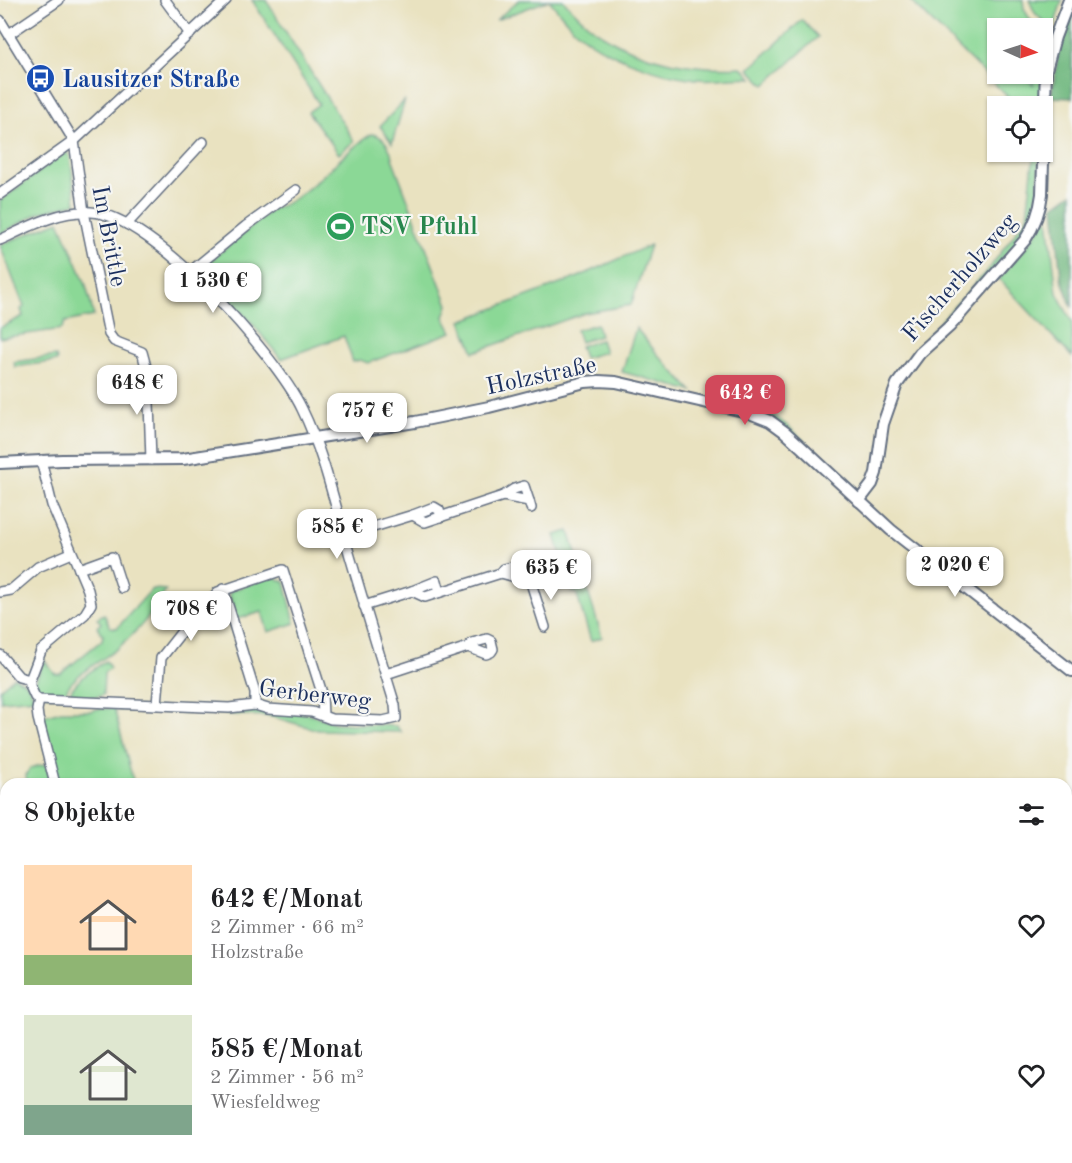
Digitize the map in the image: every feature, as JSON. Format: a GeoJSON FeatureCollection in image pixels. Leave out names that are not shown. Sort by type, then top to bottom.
{"type":"FeatureCollection","features":[{"type":"Feature","properties":{"kind":"street"},"geometry":{"type":"LineString","coordinates":[[9,34],[59,0]]}},
{"type":"Feature","properties":{"kind":"street"},"geometry":{"type":"LineString","coordinates":[[165,0],[190,34]]}},
{"type":"Feature","properties":{"kind":"street"},"geometry":{"type":"LineString","coordinates":[[0,194],[74,141],[226,0]]}},
{"type":"Feature","properties":{"kind":"street","name":"Fischerholzweg"},"geometry":{"type":"LineString","coordinates":[[859,501],[872,484],[876,473],[883,424],[897,384],[920,353],[950,326],[1025,240],[1034,226],[1041,209],[1046,70],[1069,0]]}},
{"type":"Feature","properties":{"kind":"street"},"geometry":{"type":"LineString","coordinates":[[0,20],[74,141]]}},
{"type":"Feature","properties":{"kind":"street","name":"Im Brittle"},"geometry":{"type":"LineString","coordinates":[[74,141],[84,212],[109,333],[114,341],[142,352],[148,371],[151,460]]}},
{"type":"Feature","properties":{"kind":"street"},"geometry":{"type":"LineString","coordinates":[[127,224],[202,142]]}},
{"type":"Feature","properties":{"kind":"street"},"geometry":{"type":"LineString","coordinates":[[190,273],[246,226],[296,190]]}},
{"type":"Feature","properties":{"kind":"street"},"geometry":{"type":"LineString","coordinates":[[0,240],[34,224],[62,215],[84,212],[100,213],[127,224],[163,248],[221,303],[280,373],[302,409],[315,439],[386,674],[468,647]]}},
{"type":"Feature","properties":{"kind":"street","name":"Holzstraße"},"geometry":{"type":"LineString","coordinates":[[0,463],[41,460],[173,460],[315,439],[470,411],[585,382],[616,382],[758,415],[785,432],[891,530],[1072,671]]}},
{"type":"Feature","properties":{"kind":"street"},"geometry":{"type":"LineString","coordinates":[[41,460],[52,505],[88,590],[91,604],[85,614],[41,651],[30,680],[32,692],[39,700],[38,718],[53,778]]}},
{"type":"Feature","properties":{"kind":"street"},"geometry":{"type":"LineString","coordinates":[[344,536],[413,515],[425,522],[503,496],[524,486],[530,505],[503,496]]}},
{"type":"Feature","properties":{"kind":"street"},"geometry":{"type":"LineString","coordinates":[[0,592],[11,590],[38,567],[71,553]]}},
{"type":"Feature","properties":{"kind":"street"},"geometry":{"type":"LineString","coordinates":[[79,569],[112,557],[122,588]]}},
{"type":"Feature","properties":{"kind":"street"},"geometry":{"type":"LineString","coordinates":[[364,606],[412,591],[425,597],[501,573],[504,569],[523,563],[545,627]]}},
{"type":"Feature","properties":{"kind":"street"},"geometry":{"type":"LineString","coordinates":[[158,704],[161,658],[194,616],[218,592],[283,570],[322,693],[322,716]]}},
{"type":"Feature","properties":{"kind":"street"},"geometry":{"type":"LineString","coordinates":[[501,573],[530,581]]}},
{"type":"Feature","properties":{"kind":"street"},"geometry":{"type":"LineString","coordinates":[[224,589],[256,697],[255,705]]}},
{"type":"Feature","properties":{"kind":"street"},"geometry":{"type":"LineString","coordinates":[[0,655],[19,677],[30,680]]}},
{"type":"Feature","properties":{"kind":"street","name":"Gerberweg"},"geometry":{"type":"LineString","coordinates":[[39,700],[229,708],[255,705],[268,709],[312,711],[331,719],[383,721],[396,717],[386,674]]}},
{"type":"Feature","properties":{"kind":"green space"},"geometry":{"type":"Polygon","coordinates":[[[252,0],[266,0],[354,141],[339,154],[308,112],[319,104],[252,0]]]}},
{"type":"Feature","properties":{"kind":"green space"},"geometry":{"type":"Polygon","coordinates":[[[519,0],[549,0],[496,20],[519,0]]]}},
{"type":"Feature","properties":{"kind":"green space"},"geometry":{"type":"Polygon","coordinates":[[[549,0],[563,0],[596,30],[634,51],[687,65],[742,67],[752,78],[696,79],[665,73],[631,62],[585,38],[570,25],[549,0]]]}},
{"type":"Feature","properties":{"kind":"green space"},"geometry":{"type":"Polygon","coordinates":[[[910,0],[1023,0],[1024,9],[1029,18],[987,18],[987,76],[910,0]]]}},
{"type":"Feature","properties":{"kind":"green space"},"geometry":{"type":"Polygon","coordinates":[[[1029,0],[1062,0],[1055,24],[1053,25],[1053,18],[1040,18],[1029,0]]]}},
{"type":"Feature","properties":{"kind":"green space"},"geometry":{"type":"Polygon","coordinates":[[[1072,13],[1072,98],[1051,96],[1060,44],[1072,13]]]}},
{"type":"Feature","properties":{"kind":"green space"},"geometry":{"type":"Polygon","coordinates":[[[802,20],[818,37],[765,85],[749,69],[802,20]]]}},
{"type":"Feature","properties":{"kind":"green space"},"geometry":{"type":"Polygon","coordinates":[[[995,84],[1043,84],[1041,96],[1007,96],[995,84]]]}},
{"type":"Feature","properties":{"kind":"green space"},"geometry":{"type":"Polygon","coordinates":[[[405,100],[392,143],[380,126],[405,100]]]}},
{"type":"Feature","properties":{"kind":"green space","name":"TSV Pfuhl"},"geometry":{"type":"Polygon","coordinates":[[[372,134],[383,139],[393,157],[448,305],[444,317],[452,332],[368,363],[360,360],[353,362],[344,336],[281,359],[251,322],[199,270],[274,208],[286,204],[311,186],[348,152],[372,134]]]}},
{"type":"Feature","properties":{"kind":"green space"},"geometry":{"type":"Polygon","coordinates":[[[66,152],[70,156],[76,203],[39,213],[0,234],[0,201],[66,152]]]}},
{"type":"Feature","properties":{"kind":"green space"},"geometry":{"type":"Polygon","coordinates":[[[1033,162],[1039,162],[1038,192],[1035,206],[1021,237],[976,289],[910,355],[991,266],[1027,217],[1033,162]]]}},
{"type":"Feature","properties":{"kind":"green space"},"geometry":{"type":"Polygon","coordinates":[[[1072,193],[1072,308],[1061,277],[1054,206],[1072,193]]]}},
{"type":"Feature","properties":{"kind":"green space"},"geometry":{"type":"Polygon","coordinates":[[[1048,218],[1057,293],[1072,322],[1072,357],[999,279],[1031,241],[1043,221],[1048,218]]]}},
{"type":"Feature","properties":{"kind":"green space"},"geometry":{"type":"Polygon","coordinates":[[[59,221],[85,282],[94,316],[65,322],[62,329],[0,338],[0,328],[23,316],[21,309],[24,307],[0,245],[59,221]]]}},
{"type":"Feature","properties":{"kind":"green space"},"geometry":{"type":"Polygon","coordinates":[[[650,245],[631,305],[585,313],[474,352],[461,321],[576,278],[650,245]]]}},
{"type":"Feature","properties":{"kind":"green space"},"geometry":{"type":"Polygon","coordinates":[[[597,324],[600,336],[580,342],[576,330],[597,324]]]}},
{"type":"Feature","properties":{"kind":"green space"},"geometry":{"type":"Polygon","coordinates":[[[636,328],[659,356],[692,391],[622,372],[636,328]]]}},
{"type":"Feature","properties":{"kind":"green space"},"geometry":{"type":"Polygon","coordinates":[[[601,340],[605,352],[584,358],[580,346],[601,340]]]}},
{"type":"Feature","properties":{"kind":"green space"},"geometry":{"type":"Polygon","coordinates":[[[56,356],[57,361],[15,367],[14,362],[56,356]]]}},
{"type":"Feature","properties":{"kind":"green space"},"geometry":{"type":"Polygon","coordinates":[[[711,398],[759,407],[768,411],[789,427],[859,492],[854,491],[767,414],[711,401],[711,398]]]}},
{"type":"Feature","properties":{"kind":"green space"},"geometry":{"type":"Polygon","coordinates":[[[569,531],[602,637],[591,641],[576,592],[572,593],[555,535],[569,531]]]}},
{"type":"Feature","properties":{"kind":"green space"},"geometry":{"type":"Polygon","coordinates":[[[272,576],[285,582],[295,623],[268,632],[262,612],[237,619],[229,596],[230,591],[272,576]]]}},
{"type":"Feature","properties":{"kind":"green space"},"geometry":{"type":"Polygon","coordinates":[[[152,589],[166,590],[151,614],[125,642],[73,681],[63,697],[42,694],[35,683],[44,660],[55,674],[60,674],[102,640],[103,635],[97,627],[101,623],[97,618],[104,614],[110,627],[117,628],[152,589]]]}},
{"type":"Feature","properties":{"kind":"green space"},"geometry":{"type":"Polygon","coordinates":[[[106,661],[110,668],[104,673],[103,695],[69,696],[79,681],[106,661]]]}},
{"type":"Feature","properties":{"kind":"green space"},"geometry":{"type":"Polygon","coordinates":[[[14,677],[26,683],[35,698],[1,701],[0,689],[14,677]]]}},
{"type":"Feature","properties":{"kind":"green space"},"geometry":{"type":"Polygon","coordinates":[[[114,708],[132,778],[57,778],[43,716],[61,711],[114,708]]]}},
{"type":"Feature","properties":{"kind":"green space"},"geometry":{"type":"Polygon","coordinates":[[[118,708],[248,708],[310,714],[335,723],[396,726],[401,732],[318,730],[269,716],[118,710],[118,708]]]}},
{"type":"Feature","properties":{"kind":"green space"},"geometry":{"type":"Polygon","coordinates":[[[46,764],[50,778],[26,778],[30,768],[46,764]]]}},
{"type":"Feature","properties":{"kind":"place","name":"Lausitzer Straße"},"geometry":{"type":"Point","coordinates":[41,79]}},
{"type":"Feature","properties":{"kind":"place","name":"TSV Pfuhl"},"geometry":{"type":"Point","coordinates":[340,226]}}]}
